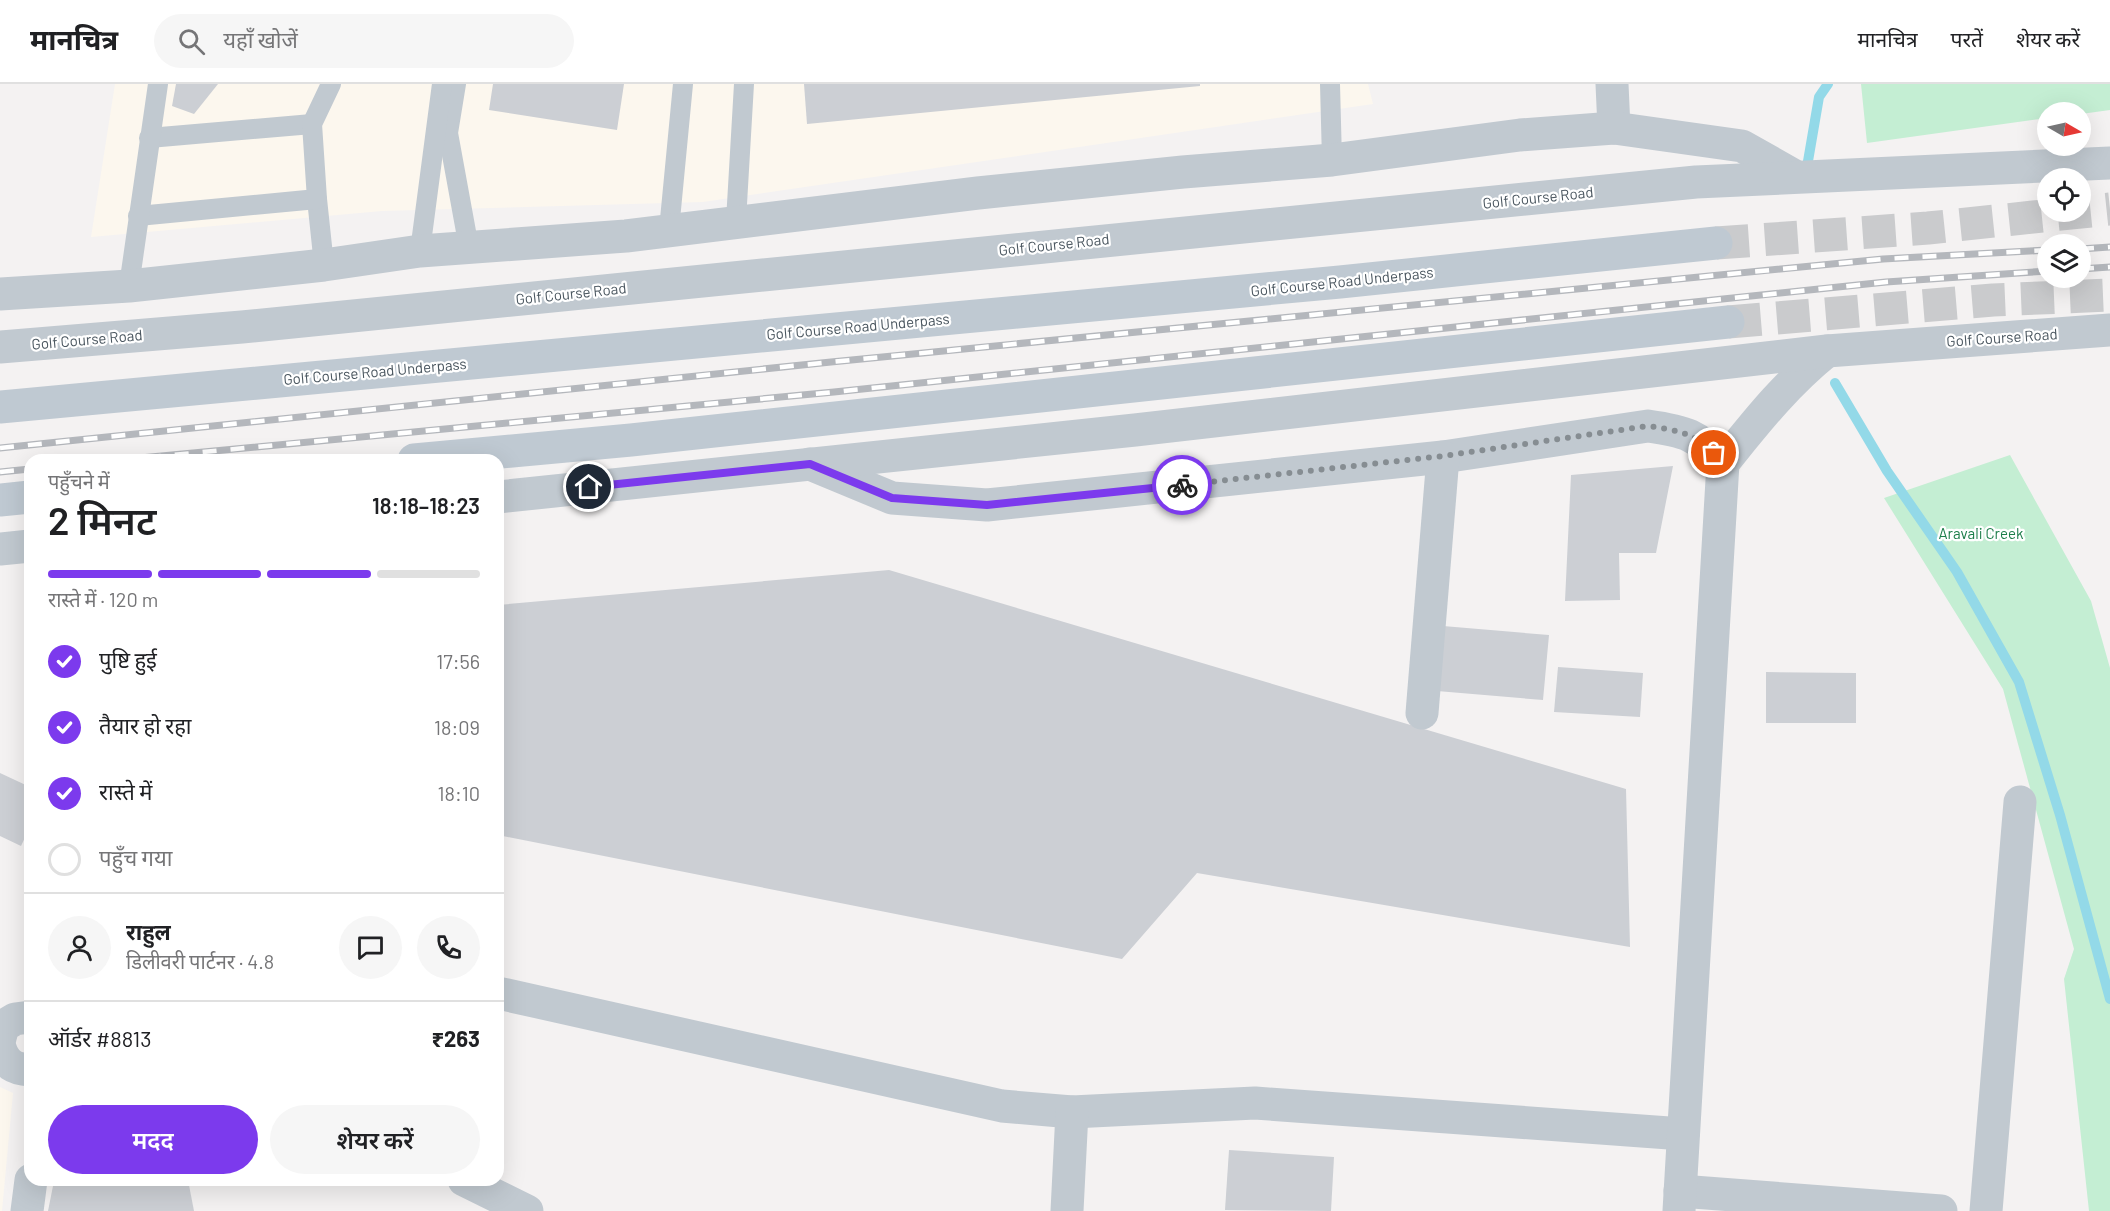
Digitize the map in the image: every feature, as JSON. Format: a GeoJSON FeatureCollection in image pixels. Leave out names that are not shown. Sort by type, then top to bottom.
{"type":"FeatureCollection","features":[{"type":"Feature","properties":{"kind":"main road","name":"Golf Course Road Underpass"},"geometry":{"type":"LineString","coordinates":[[0,407],[1340,282],[1716,243]]}},
{"type":"Feature","properties":{"kind":"main road"},"geometry":{"type":"LineString","coordinates":[[479,454],[631,440],[1728,322]]}},
{"type":"Feature","properties":{"kind":"main road"},"geometry":{"type":"LineString","coordinates":[[0,500],[24,498]]}},
{"type":"Feature","properties":{"kind":"street"},"geometry":{"type":"LineString","coordinates":[[1612,84],[1614,128]]}},
{"type":"Feature","properties":{"kind":"street"},"geometry":{"type":"LineString","coordinates":[[0,294],[129,286],[324,265],[420,251],[626,236],[736,221],[1183,172],[1332,160],[1520,135],[1614,128],[1742,146],[1795,176]]}},
{"type":"Feature","properties":{"kind":"street","name":"Golf Course Road"},"geometry":{"type":"LineString","coordinates":[[0,347],[242,327],[1660,186],[1795,176],[2110,162]]}},
{"type":"Feature","properties":{"kind":"street","name":"Golf Course Road"},"geometry":{"type":"LineString","coordinates":[[504,496],[1827,351],[2110,330]]}},
{"type":"Feature","properties":{"kind":"street"},"geometry":{"type":"LineString","coordinates":[[1827,351],[1799,374],[1769,404],[1723,463],[1680,1201],[1941,1211]]}},
{"type":"Feature","properties":{"kind":"street"},"geometry":{"type":"LineString","coordinates":[[810,464],[892,498],[987,505],[1443,456],[1648,426],[1681,430],[1706,444],[1723,463]]}},
{"type":"Feature","properties":{"kind":"street"},"geometry":{"type":"LineString","coordinates":[[1422,713],[1443,456]]}},
{"type":"Feature","properties":{"kind":"street"},"geometry":{"type":"LineString","coordinates":[[0,549],[24,547]]}},
{"type":"Feature","properties":{"kind":"street"},"geometry":{"type":"LineString","coordinates":[[1986,1211],[2020,802]]}},
{"type":"Feature","properties":{"kind":"street"},"geometry":{"type":"LineString","coordinates":[[504,994],[1002,1106],[1072,1112],[1255,1103],[1683,1134]]}},
{"type":"Feature","properties":{"kind":"street"},"geometry":{"type":"LineString","coordinates":[[7,1031],[3,1058],[15,1068],[24,1069]]}},
{"type":"Feature","properties":{"kind":"street"},"geometry":{"type":"LineString","coordinates":[[1066,1211],[1072,1112]]}},
{"type":"Feature","properties":{"kind":"street"},"geometry":{"type":"LineString","coordinates":[[27,1211],[30,1186]]}},
{"type":"Feature","properties":{"kind":"street"},"geometry":{"type":"LineString","coordinates":[[476,1186],[527,1211]]}},
{"type":"Feature","properties":{"kind":"lane"},"geometry":{"type":"LineString","coordinates":[[129,286],[158,84]]}},
{"type":"Feature","properties":{"kind":"lane"},"geometry":{"type":"LineString","coordinates":[[324,265],[312,124],[331,84]]}},
{"type":"Feature","properties":{"kind":"lane"},"geometry":{"type":"LineString","coordinates":[[420,251],[442,84]]}},
{"type":"Feature","properties":{"kind":"lane"},"geometry":{"type":"LineString","coordinates":[[456,84],[448,133],[469,248]]}},
{"type":"Feature","properties":{"kind":"lane"},"geometry":{"type":"LineString","coordinates":[[669,230],[683,84]]}},
{"type":"Feature","properties":{"kind":"lane"},"geometry":{"type":"LineString","coordinates":[[736,221],[744,84]]}},
{"type":"Feature","properties":{"kind":"lane"},"geometry":{"type":"LineString","coordinates":[[1330,84],[1332,160]]}},
{"type":"Feature","properties":{"kind":"lane"},"geometry":{"type":"LineString","coordinates":[[149,138],[312,124]]}},
{"type":"Feature","properties":{"kind":"lane"},"geometry":{"type":"LineString","coordinates":[[138,216],[317,199]]}},
{"type":"Feature","properties":{"kind":"shaded area"},"geometry":{"type":"Polygon","coordinates":[[[115,84],[1368,84],[1373,104],[703,202],[382,211],[91,237],[115,84]]]}},
{"type":"Feature","properties":{"kind":"shaded area"},"geometry":{"type":"Polygon","coordinates":[[[0,1087],[13,1093],[2,1211],[0,1211],[0,1087]]]}},
{"type":"Feature","properties":{"kind":"green space"},"geometry":{"type":"Polygon","coordinates":[[[1861,84],[2110,84],[2110,110],[2091,113],[2091,102],[2037,102],[2037,119],[1867,143],[1861,84]]]}},
{"type":"Feature","properties":{"kind":"green space","name":"Aravali Creek"},"geometry":{"type":"Polygon","coordinates":[[[2010,455],[2091,601],[2110,668],[2110,1211],[2089,1211],[2064,979],[2074,949],[2003,689],[1884,498],[2010,455]]]}},
{"type":"Feature","properties":{"kind":"building"},"geometry":{"type":"Polygon","coordinates":[[[176,84],[218,84],[194,114],[172,106],[176,84]]]}},
{"type":"Feature","properties":{"kind":"building"},"geometry":{"type":"Polygon","coordinates":[[[493,84],[624,84],[617,130],[489,110],[493,84]]]}},
{"type":"Feature","properties":{"kind":"building"},"geometry":{"type":"Polygon","coordinates":[[[804,84],[1200,84],[1200,86],[807,124],[804,84]]]}},
{"type":"Feature","properties":{"kind":"building"},"geometry":{"type":"Polygon","coordinates":[[[1673,466],[1656,553],[1619,553],[1620,600],[1565,601],[1571,475],[1673,466]]]}},
{"type":"Feature","properties":{"kind":"building"},"geometry":{"type":"Polygon","coordinates":[[[889,570],[1626,789],[1630,947],[1197,873],[1122,959],[504,836],[504,604],[889,570]]]}},
{"type":"Feature","properties":{"kind":"building"},"geometry":{"type":"Polygon","coordinates":[[[1443,626],[1549,635],[1543,700],[1437,691],[1443,626]]]}},
{"type":"Feature","properties":{"kind":"building"},"geometry":{"type":"Polygon","coordinates":[[[1558,667],[1643,673],[1640,717],[1554,712],[1558,667]]]}},
{"type":"Feature","properties":{"kind":"building"},"geometry":{"type":"Polygon","coordinates":[[[1766,672],[1856,673],[1856,723],[1766,723],[1766,672]]]}},
{"type":"Feature","properties":{"kind":"building"},"geometry":{"type":"Polygon","coordinates":[[[0,773],[24,784],[24,840],[21,846],[0,836],[0,773]]]}},
{"type":"Feature","properties":{"kind":"building"},"geometry":{"type":"Polygon","coordinates":[[[1229,1150],[1334,1157],[1331,1211],[1225,1210],[1229,1150]]]}},
{"type":"Feature","properties":{"kind":"building"},"geometry":{"type":"Polygon","coordinates":[[[53,1186],[189,1186],[194,1211],[48,1211],[53,1186]]]}},
{"type":"Feature","properties":{"kind":"waterway"},"geometry":{"type":"LineString","coordinates":[[1807,167],[1819,97],[1828,84]]}},
{"type":"Feature","properties":{"kind":"waterway"},"geometry":{"type":"LineString","coordinates":[[1835,383],[1887,471],[1957,572],[2019,682],[2060,815],[2110,999]]}},
{"type":"Feature","properties":{"kind":"tunnel"},"geometry":{"type":"LineString","coordinates":[[1716,243],[1928,228],[2110,209]]}},
{"type":"Feature","properties":{"kind":"tunnel"},"geometry":{"type":"LineString","coordinates":[[1728,322],[1993,300],[2110,295]]}},
{"type":"Feature","properties":{"kind":"railway"},"geometry":{"type":"LineString","coordinates":[[2091,248],[2110,247]]}},
{"type":"Feature","properties":{"kind":"railway"},"geometry":{"type":"LineString","coordinates":[[0,448],[831,362],[1883,259],[2037,251]]}},
{"type":"Feature","properties":{"kind":"railway"},"geometry":{"type":"LineString","coordinates":[[2091,268],[2110,267]]}},
{"type":"Feature","properties":{"kind":"railway"},"geometry":{"type":"LineString","coordinates":[[182,454],[834,392],[1886,282],[2037,272]]}},
{"type":"Feature","properties":{"kind":"railway"},"geometry":{"type":"LineString","coordinates":[[0,472],[24,470]]}},
{"type":"Feature","properties":{"kind":"way so far"},"geometry":{"type":"LineString","coordinates":[[1182,485],[1443,456],[1648,426],[1681,430],[1706,444],[1714,453]]}},
{"type":"Feature","properties":{"kind":"route"},"geometry":{"type":"LineString","coordinates":[[589,487],[810,464],[892,498],[987,505],[1182,485]]}}]}
